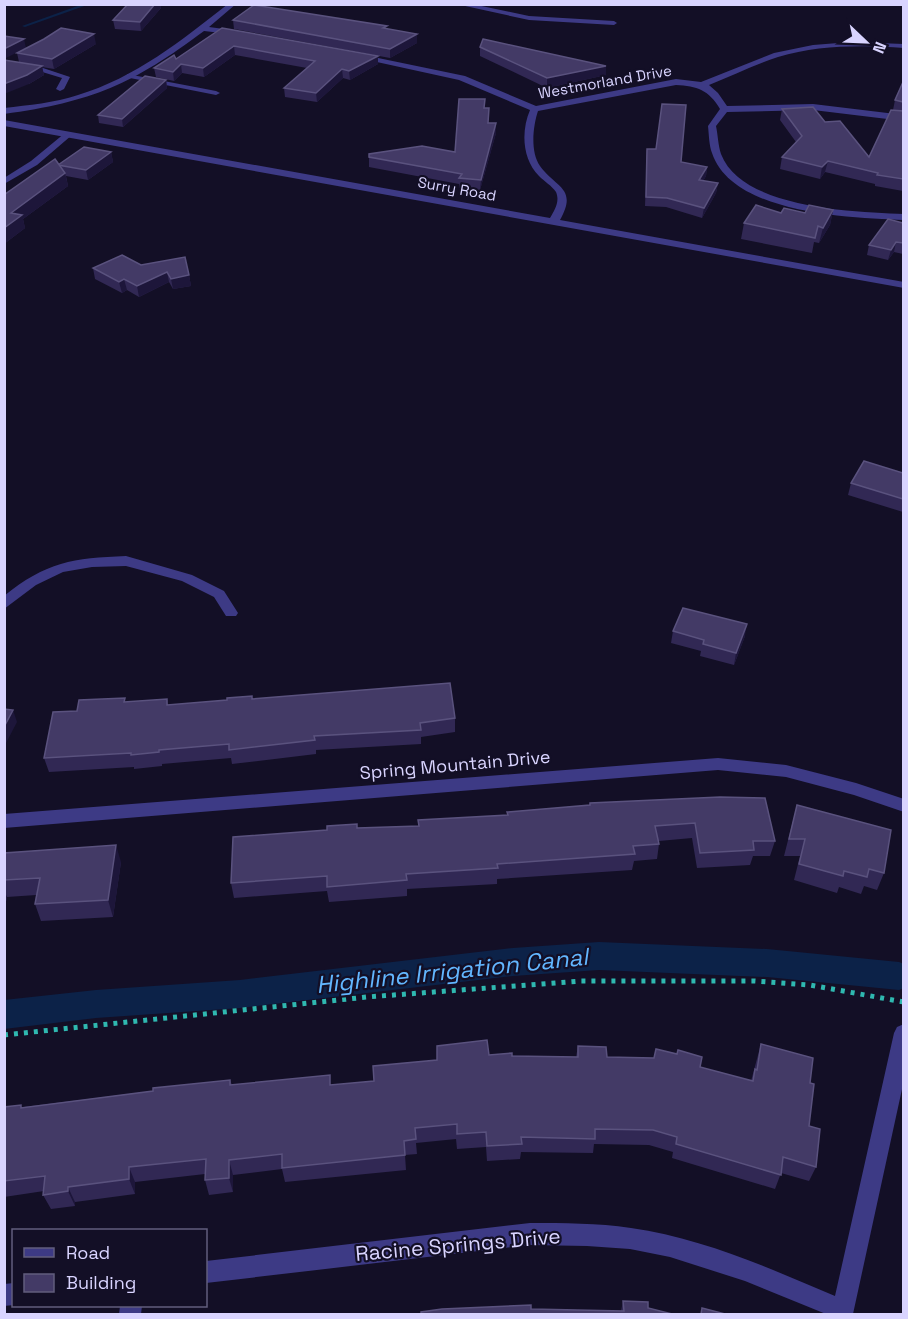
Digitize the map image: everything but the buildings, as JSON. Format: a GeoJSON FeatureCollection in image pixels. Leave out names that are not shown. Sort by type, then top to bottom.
{"type":"FeatureCollection","features":[{"type":"Feature","properties":{"kind":"street"},"geometry":{"type":"LineString","coordinates":[[4,111],[90,94],[130,76],[233,4]]}},
{"type":"Feature","properties":{"kind":"street"},"geometry":{"type":"LineString","coordinates":[[201,28],[242,34]]}},
{"type":"Feature","properties":{"kind":"street"},"geometry":{"type":"LineString","coordinates":[[702,85],[764,59],[820,47],[869,44],[903,46]]}},
{"type":"Feature","properties":{"kind":"street","name":"Westmorland Drive"},"geometry":{"type":"LineString","coordinates":[[346,52],[462,78],[535,109],[662,84],[686,82],[702,85]]}},
{"type":"Feature","properties":{"kind":"street"},"geometry":{"type":"LineString","coordinates":[[702,85],[715,93],[724,109]]}},
{"type":"Feature","properties":{"kind":"street"},"geometry":{"type":"LineString","coordinates":[[724,109],[813,106],[903,118]]}},
{"type":"Feature","properties":{"kind":"street"},"geometry":{"type":"LineString","coordinates":[[535,109],[531,118],[532,161],[559,188],[562,196],[561,211],[554,221]]}},
{"type":"Feature","properties":{"kind":"street"},"geometry":{"type":"LineString","coordinates":[[724,109],[712,126],[714,149],[725,166],[747,188],[770,199],[803,208],[903,217]]}},
{"type":"Feature","properties":{"kind":"street","name":"Surry Road"},"geometry":{"type":"LineString","coordinates":[[4,123],[903,285]]}},
{"type":"Feature","properties":{"kind":"street"},"geometry":{"type":"LineString","coordinates":[[4,604],[31,582],[59,568],[92,562],[126,561],[187,578],[219,594],[231,613]]}},
{"type":"Feature","properties":{"kind":"street","name":"Spring Mountain Drive"},"geometry":{"type":"LineString","coordinates":[[4,821],[718,764],[786,771],[856,789],[903,806]]}},
{"type":"Feature","properties":{"kind":"street"},"geometry":{"type":"LineString","coordinates":[[842,1312],[903,1033]]}},
{"type":"Feature","properties":{"kind":"street","name":"Racine Springs Drive"},"geometry":{"type":"LineString","coordinates":[[207,1272],[530,1234],[580,1234],[644,1241],[713,1259],[842,1312]]}},
{"type":"Feature","properties":{"kind":"lane"},"geometry":{"type":"LineString","coordinates":[[459,4],[529,18],[573,23],[614,23]]}},
{"type":"Feature","properties":{"kind":"lane"},"geometry":{"type":"LineString","coordinates":[[14,59],[4,65],[40,69],[66,77],[60,88]]}},
{"type":"Feature","properties":{"kind":"lane"},"geometry":{"type":"LineString","coordinates":[[130,76],[216,93]]}},
{"type":"Feature","properties":{"kind":"lane"},"geometry":{"type":"LineString","coordinates":[[4,182],[34,163],[68,135]]}},
{"type":"Feature","properties":{"kind":"path"},"geometry":{"type":"LineString","coordinates":[[4,1035],[368,997],[581,981],[754,981],[810,985],[903,1002]]}},
{"type":"Feature","properties":{"kind":"waterway"},"geometry":{"type":"LineString","coordinates":[[24,26],[88,4]]}},
{"type":"Feature","properties":{"kind":"waterway","name":"Highline Irrigation Canal"},"geometry":{"type":"LineString","coordinates":[[4,1015],[96,1004],[240,994],[513,962],[599,956],[767,963],[899,976]]}}]}
